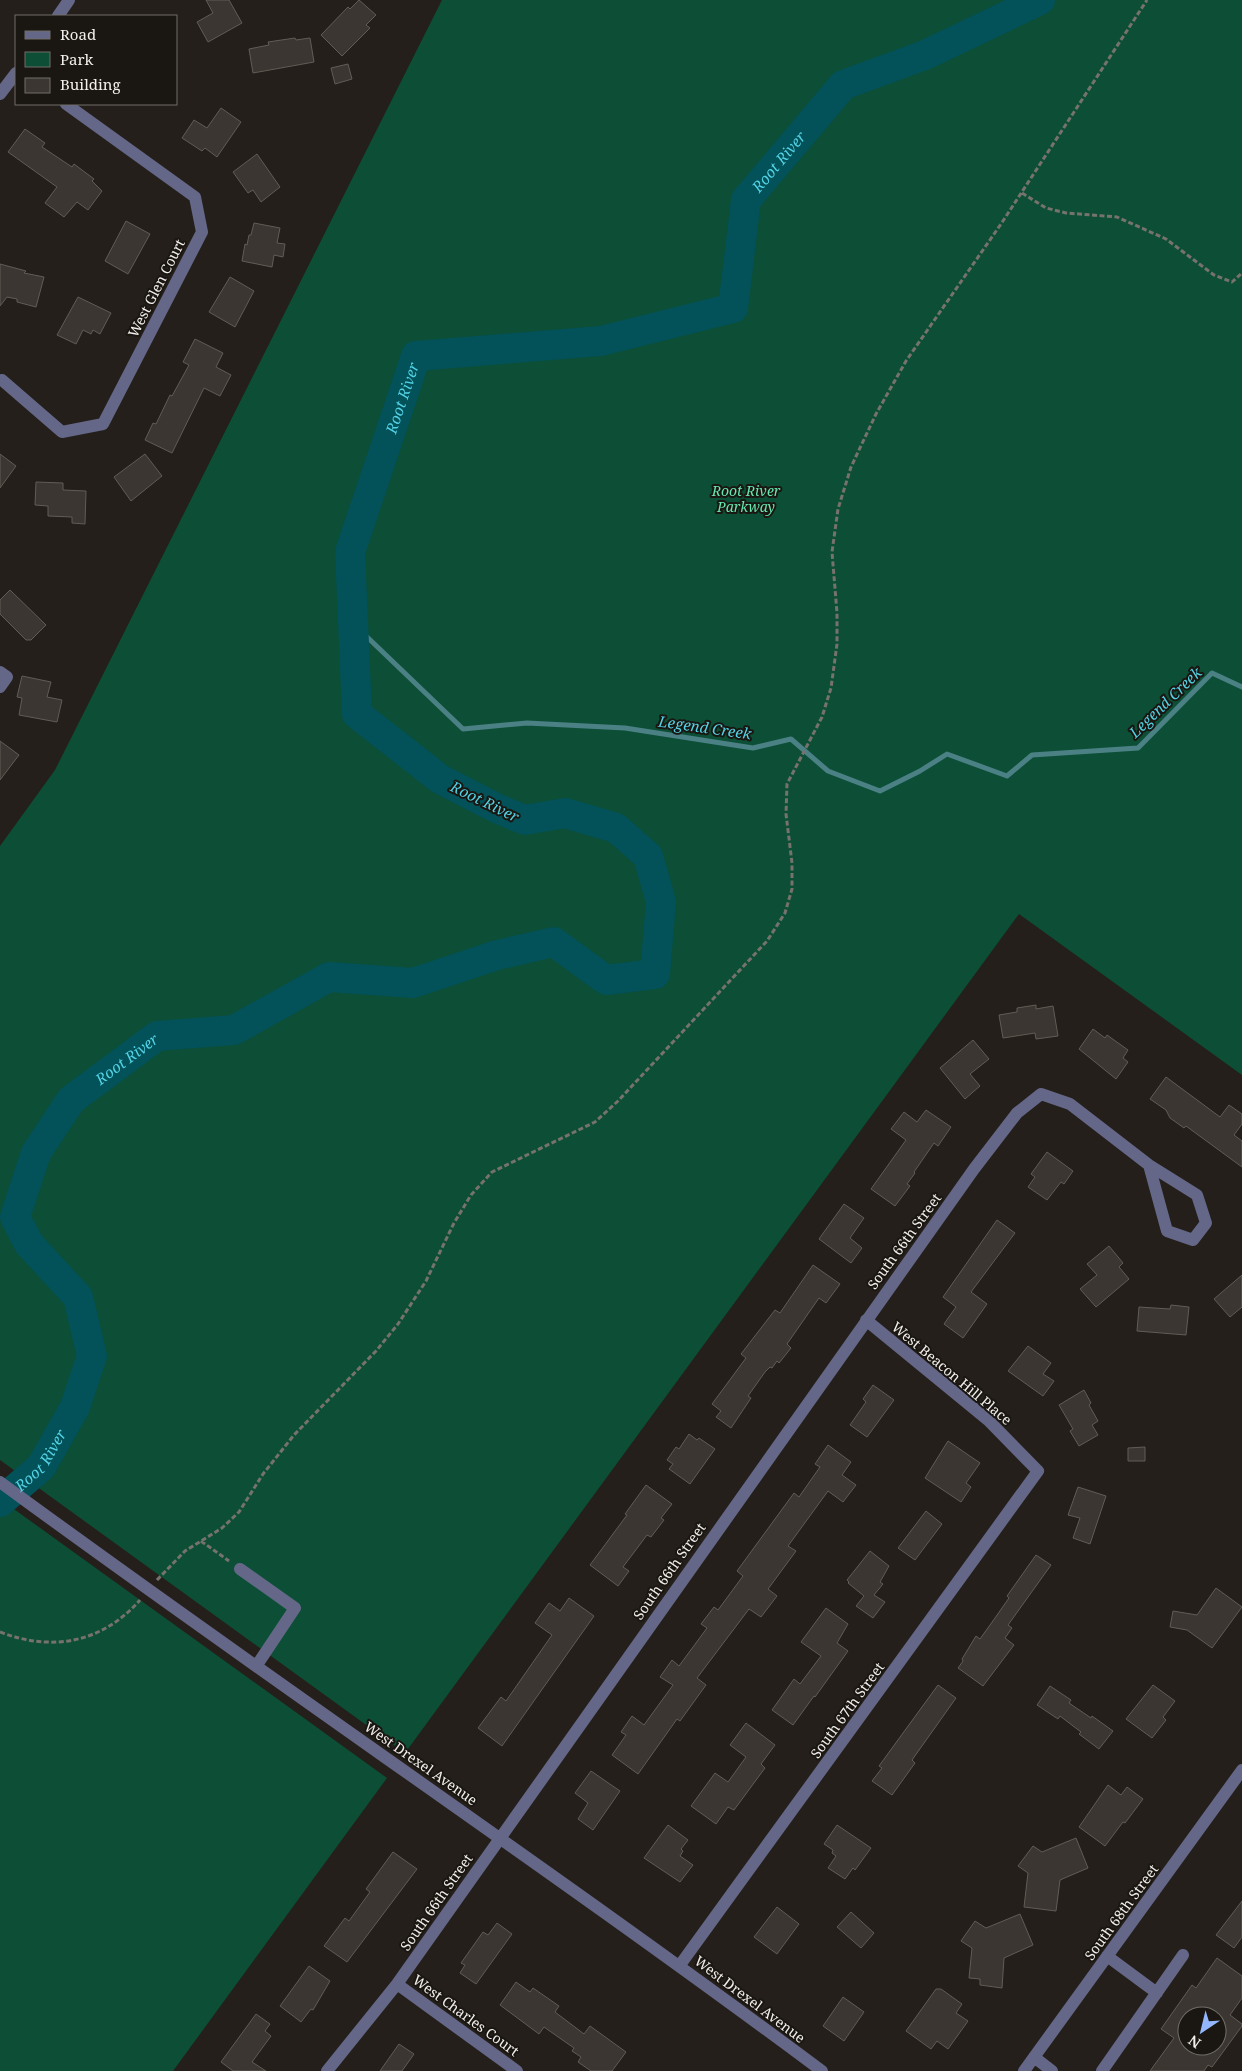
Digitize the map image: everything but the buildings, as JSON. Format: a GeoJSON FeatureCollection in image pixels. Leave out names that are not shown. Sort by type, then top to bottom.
{"type":"FeatureCollection","features":[{"type":"Feature","properties":{"kind":"street"},"geometry":{"type":"LineString","coordinates":[[59,15],[69,0]]}},
{"type":"Feature","properties":{"kind":"street"},"geometry":{"type":"LineString","coordinates":[[0,94],[15,74]]}},
{"type":"Feature","properties":{"kind":"street","name":"West Glen Court"},"geometry":{"type":"LineString","coordinates":[[2,380],[62,432],[103,424],[202,232],[194,197],[67,105]]}},
{"type":"Feature","properties":{"kind":"street","name":"South 66th Street"},"geometry":{"type":"LineString","coordinates":[[327,2071],[397,1984],[866,1320],[974,1169],[1017,1113],[1041,1094],[1070,1104],[1149,1165]]}},
{"type":"Feature","properties":{"kind":"street"},"geometry":{"type":"LineString","coordinates":[[1149,1165],[1197,1195],[1206,1223],[1193,1240],[1167,1231],[1149,1165]]}},
{"type":"Feature","properties":{"kind":"street","name":"West Beacon Hill Place"},"geometry":{"type":"LineString","coordinates":[[866,1320],[988,1420],[1038,1471]]}},
{"type":"Feature","properties":{"kind":"street","name":"South 67th Street"},"geometry":{"type":"LineString","coordinates":[[680,1966],[1038,1471]]}},
{"type":"Feature","properties":{"kind":"street","name":"West Drexel Avenue"},"geometry":{"type":"LineString","coordinates":[[0,1482],[500,1837],[822,2071]]}},
{"type":"Feature","properties":{"kind":"street"},"geometry":{"type":"LineString","coordinates":[[240,1569],[295,1608],[257,1666]]}},
{"type":"Feature","properties":{"kind":"street","name":"South 68th Street"},"geometry":{"type":"LineString","coordinates":[[1024,2071],[1242,1770]]}},
{"type":"Feature","properties":{"kind":"street"},"geometry":{"type":"LineString","coordinates":[[1102,2071],[1183,1955]]}},
{"type":"Feature","properties":{"kind":"street"},"geometry":{"type":"LineString","coordinates":[[1107,1956],[1157,1993]]}},
{"type":"Feature","properties":{"kind":"street","name":"West Charles Court"},"geometry":{"type":"LineString","coordinates":[[397,1984],[518,2071]]}},
{"type":"Feature","properties":{"kind":"street"},"geometry":{"type":"LineString","coordinates":[[1034,2057],[1052,2071]]}},
{"type":"Feature","properties":{"kind":"path"},"geometry":{"type":"LineString","coordinates":[[162,1574],[185,1551],[222,1528],[239,1512],[263,1474],[294,1435],[376,1350],[398,1324],[426,1280],[454,1223],[471,1195],[492,1172],[595,1122],[618,1101],[767,941],[785,913],[792,889],[792,863],[786,804],[787,784],[795,765],[822,716],[831,688],[837,644],[832,552],[838,509],[851,466],[876,414],[906,361],[1022,192],[1147,0]]}},
{"type":"Feature","properties":{"kind":"path"},"geometry":{"type":"LineString","coordinates":[[1022,192],[1046,208],[1066,213],[1117,217],[1166,239],[1214,275],[1232,282],[1242,273]]}},
{"type":"Feature","properties":{"kind":"path"},"geometry":{"type":"LineString","coordinates":[[201,1541],[240,1569]]}},
{"type":"Feature","properties":{"kind":"path"},"geometry":{"type":"LineString","coordinates":[[0,1632],[16,1638],[47,1643],[78,1640],[104,1629],[138,1602]]}},
{"type":"Feature","properties":{"kind":"green space","name":"Root River Parkway"},"geometry":{"type":"Polygon","coordinates":[[[442,0],[1242,0],[1242,1075],[1019,914],[405,1753],[0,1460],[0,846],[55,770],[442,0]]]}},
{"type":"Feature","properties":{"kind":"green space"},"geometry":{"type":"Polygon","coordinates":[[[0,1499],[387,1778],[173,2071],[0,2071],[0,1499]]]}},
{"type":"Feature","properties":{"kind":"waterway","name":"Root River"},"geometry":{"type":"LineString","coordinates":[[0,1502],[41,1467],[75,1407],[92,1356],[78,1297],[29,1244],[15,1217],[36,1153],[71,1100],[157,1036],[234,1030],[329,977],[413,983],[497,955],[554,942],[606,980],[655,974],[661,902],[648,856],[616,828],[565,813],[525,820],[496,808],[440,779],[357,714],[350,552],[416,356],[601,341],[733,308],[746,200],[843,85],[925,55],[1040,0]]}},
{"type":"Feature","properties":{"kind":"waterway","name":"Legend Creek"},"geometry":{"type":"LineString","coordinates":[[351,583],[363,609],[365,635],[463,729],[527,723],[625,728],[753,748],[791,739],[828,771],[880,791],[920,771],[947,754],[1007,776],[1032,755],[1138,748],[1212,673],[1242,687]]}}]}
